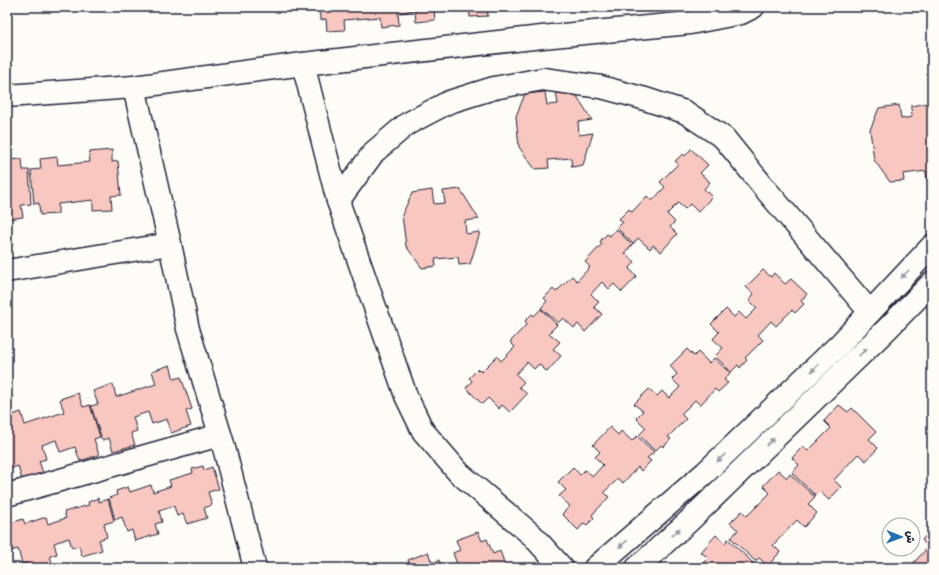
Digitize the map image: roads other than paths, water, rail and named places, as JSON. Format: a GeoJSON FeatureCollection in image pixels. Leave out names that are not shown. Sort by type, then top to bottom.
{"type":"FeatureCollection","features":[{"type":"Feature","properties":{"kind":"street"},"geometry":{"type":"LineString","coordinates":[[673,24],[690,7]]}},
{"type":"Feature","properties":{"kind":"street"},"geometry":{"type":"LineString","coordinates":[[7,96],[134,87],[303,64],[542,37],[690,23],[741,12],[753,7]]}},
{"type":"Feature","properties":{"kind":"street"},"geometry":{"type":"LineString","coordinates":[[303,64],[338,201],[406,396],[423,431],[459,473],[532,535],[562,568]]}},
{"type":"Feature","properties":{"kind":"street"},"geometry":{"type":"LineString","coordinates":[[338,201],[374,152],[407,124],[449,102],[494,88],[543,79],[601,87],[685,112],[724,138],[870,312]]}},
{"type":"Feature","properties":{"kind":"street"},"geometry":{"type":"LineString","coordinates":[[134,87],[188,329],[220,435],[250,567]]}},
{"type":"Feature","properties":{"kind":"street"},"geometry":{"type":"LineString","coordinates":[[7,271],[170,244]]}},
{"type":"Feature","properties":{"kind":"street"},"geometry":{"type":"LineString","coordinates":[[595,568],[706,472],[840,344],[932,246]]}},
{"type":"Feature","properties":{"kind":"street"},"geometry":{"type":"LineString","coordinates":[[637,568],[885,332],[932,283]]}},
{"type":"Feature","properties":{"kind":"street"},"geometry":{"type":"LineString","coordinates":[[7,495],[220,435]]}}]}
